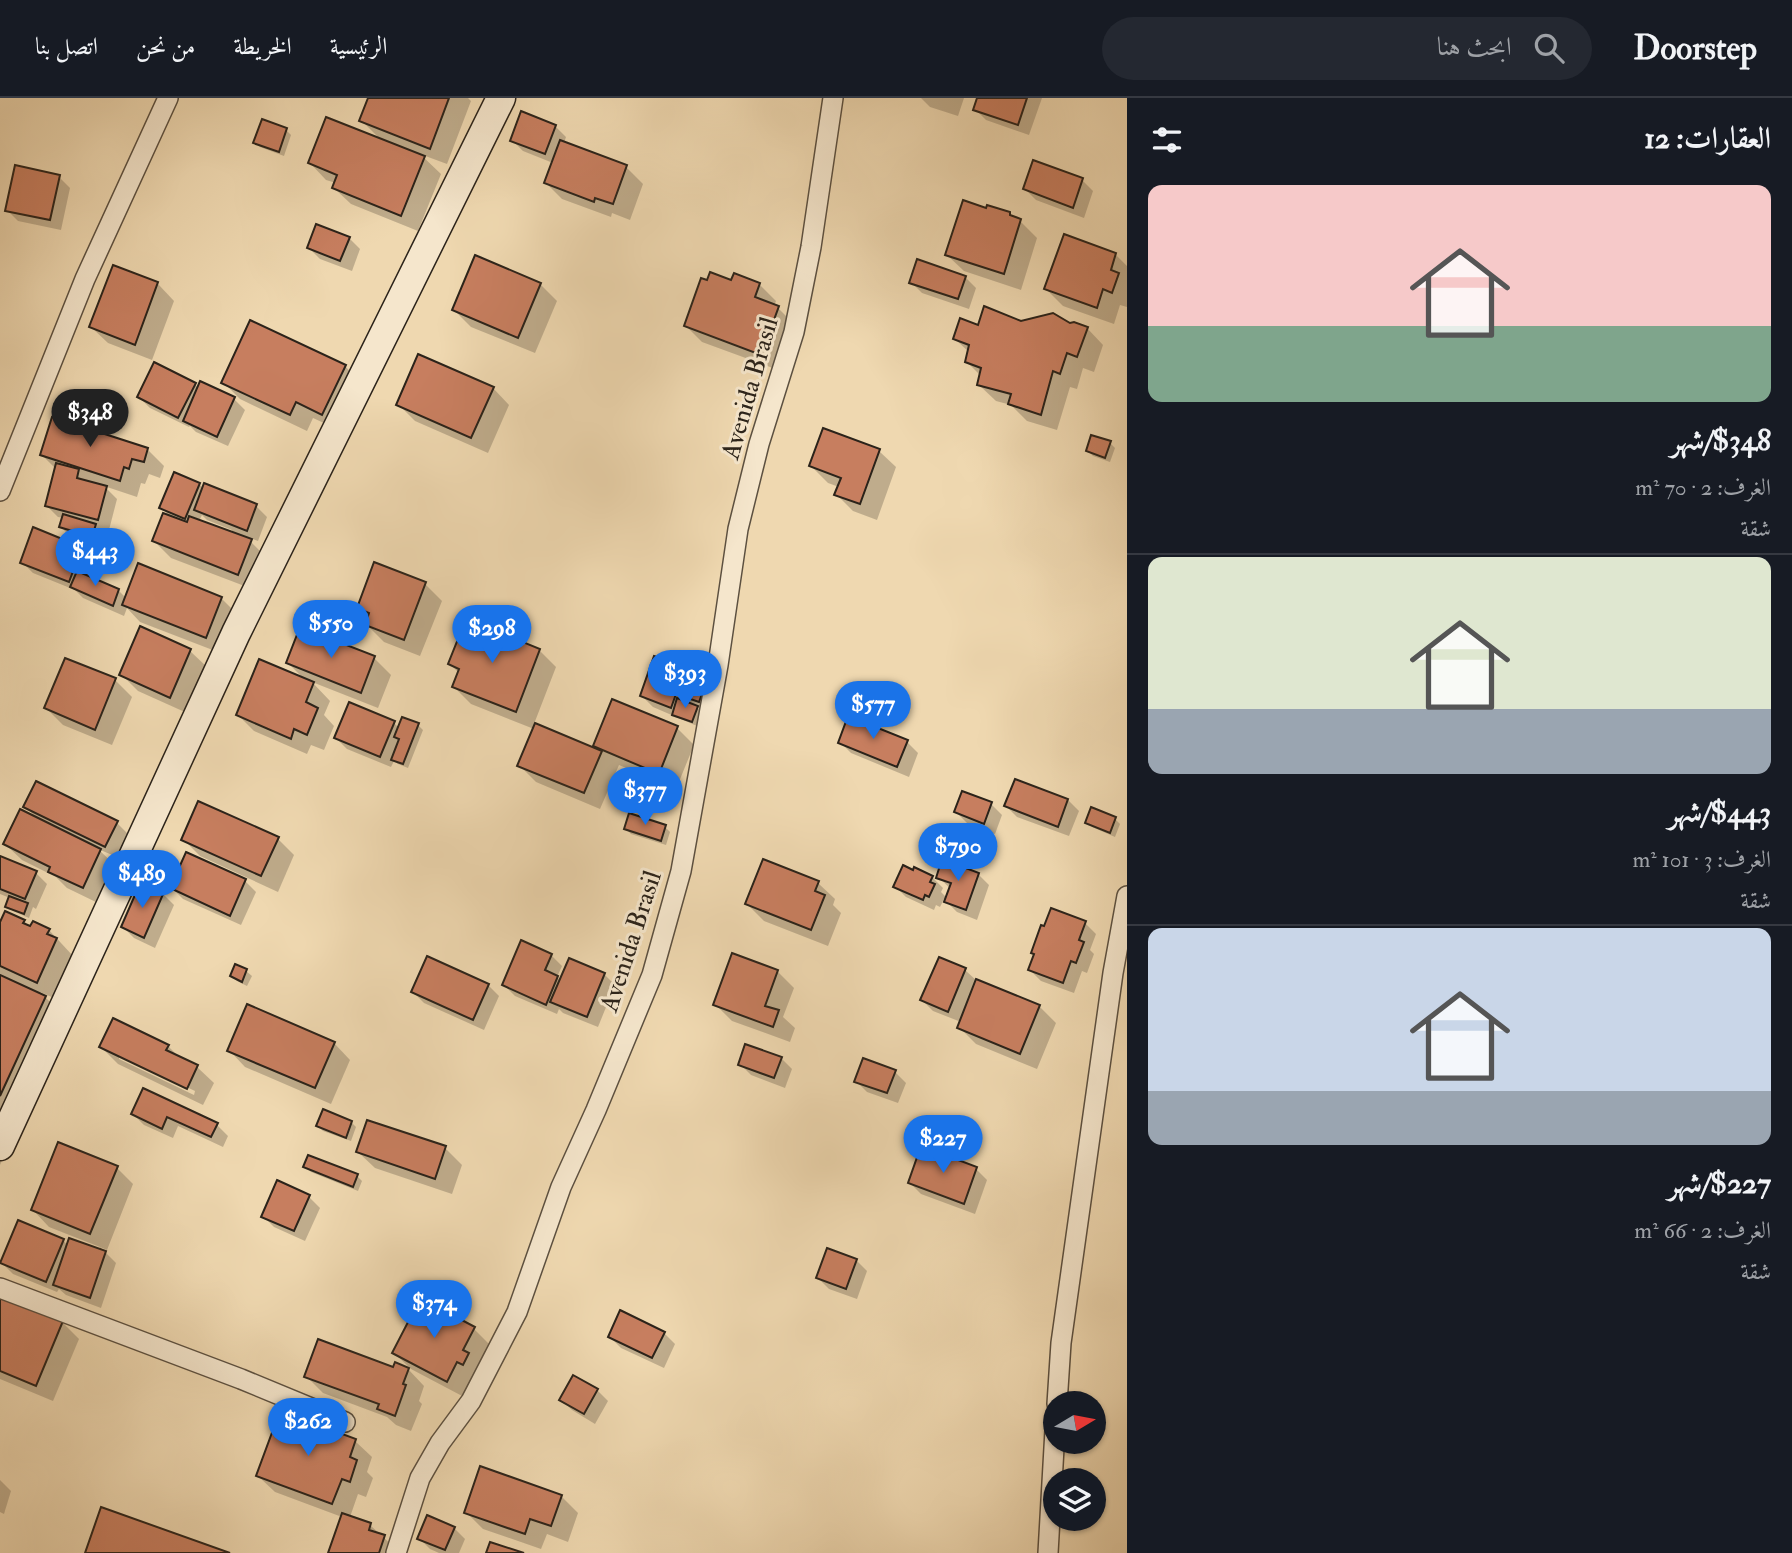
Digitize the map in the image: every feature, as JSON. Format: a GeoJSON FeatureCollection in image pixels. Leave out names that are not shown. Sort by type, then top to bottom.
{"type":"FeatureCollection","features":[{"type":"Feature","properties":{"kind":"main road"},"geometry":{"type":"LineString","coordinates":[[0,1146],[236,633],[501,98]]}},
{"type":"Feature","properties":{"kind":"street"},"geometry":{"type":"LineString","coordinates":[[0,491],[85,279],[169,98]]}},
{"type":"Feature","properties":{"kind":"street","name":"Avenida Brasil"},"geometry":{"type":"LineString","coordinates":[[396,1553],[420,1478],[440,1443],[471,1401],[517,1312],[561,1187],[652,975],[681,871],[738,530],[759,444],[794,332],[811,247],[833,98]]}},
{"type":"Feature","properties":{"kind":"street"},"geometry":{"type":"LineString","coordinates":[[1058,1391],[1061,1343],[1113,973],[1127,896]]}},
{"type":"Feature","properties":{"kind":"street"},"geometry":{"type":"LineString","coordinates":[[0,1288],[241,1379],[345,1422]]}},
{"type":"Feature","properties":{"kind":"street"},"geometry":{"type":"LineString","coordinates":[[1048,1553],[1054,1454]]}},
{"type":"Feature","properties":{"kind":"building"},"geometry":{"type":"Polygon","coordinates":[[[368,98],[449,98],[430,149],[359,121],[368,98]]]}},
{"type":"Feature","properties":{"kind":"building"},"geometry":{"type":"Polygon","coordinates":[[[977,98],[1027,98],[1018,125],[973,110],[977,98]]]}},
{"type":"Feature","properties":{"kind":"building"},"geometry":{"type":"Polygon","coordinates":[[[521,111],[556,125],[545,154],[510,141],[521,111]]]}},
{"type":"Feature","properties":{"kind":"building"},"geometry":{"type":"Polygon","coordinates":[[[326,117],[425,156],[401,216],[332,188],[337,175],[308,163],[326,117]]]}},
{"type":"Feature","properties":{"kind":"building"},"geometry":{"type":"Polygon","coordinates":[[[262,119],[287,128],[279,152],[253,143],[262,119]]]}},
{"type":"Feature","properties":{"kind":"building"},"geometry":{"type":"Polygon","coordinates":[[[560,140],[627,165],[613,204],[595,198],[594,202],[544,183],[560,140]]]}},
{"type":"Feature","properties":{"kind":"building"},"geometry":{"type":"Polygon","coordinates":[[[1033,160],[1083,178],[1073,208],[1023,189],[1033,160]]]}},
{"type":"Feature","properties":{"kind":"building"},"geometry":{"type":"Polygon","coordinates":[[[15,165],[60,175],[50,220],[5,211],[15,165]]]}},
{"type":"Feature","properties":{"kind":"building"},"geometry":{"type":"Polygon","coordinates":[[[963,200],[1010,212],[1010,215],[1021,219],[1004,274],[945,255],[963,200]]]}},
{"type":"Feature","properties":{"kind":"building"},"geometry":{"type":"Polygon","coordinates":[[[316,224],[350,237],[340,261],[307,248],[316,224]]]}},
{"type":"Feature","properties":{"kind":"building"},"geometry":{"type":"Polygon","coordinates":[[[1064,234],[1116,253],[1111,270],[1119,273],[1112,293],[1103,289],[1097,308],[1044,289],[1064,234]]]}},
{"type":"Feature","properties":{"kind":"building"},"geometry":{"type":"Polygon","coordinates":[[[475,255],[541,283],[518,338],[452,310],[475,255]]]}},
{"type":"Feature","properties":{"kind":"building"},"geometry":{"type":"Polygon","coordinates":[[[917,259],[966,276],[958,299],[909,283],[917,259]]]}},
{"type":"Feature","properties":{"kind":"building"},"geometry":{"type":"Polygon","coordinates":[[[113,265],[158,282],[135,345],[89,327],[113,265]]]}},
{"type":"Feature","properties":{"kind":"building"},"geometry":{"type":"Polygon","coordinates":[[[710,272],[731,280],[734,273],[760,283],[755,297],[779,306],[761,355],[684,326],[701,278],[707,280],[710,272]]]}},
{"type":"Feature","properties":{"kind":"building"},"geometry":{"type":"Polygon","coordinates":[[[984,306],[1021,321],[1053,313],[1070,323],[1088,327],[1077,357],[1067,353],[1060,374],[1053,371],[1041,415],[1008,404],[1011,394],[977,385],[981,368],[965,362],[969,345],[953,339],[960,318],[978,325],[984,306]]]}},
{"type":"Feature","properties":{"kind":"building"},"geometry":{"type":"Polygon","coordinates":[[[250,320],[346,365],[322,415],[296,402],[290,415],[221,383],[250,320]]]}},
{"type":"Feature","properties":{"kind":"building"},"geometry":{"type":"Polygon","coordinates":[[[418,354],[494,387],[471,438],[396,405],[418,354]]]}},
{"type":"Feature","properties":{"kind":"building"},"geometry":{"type":"Polygon","coordinates":[[[154,362],[196,383],[178,418],[137,397],[154,362]]]}},
{"type":"Feature","properties":{"kind":"building"},"geometry":{"type":"Polygon","coordinates":[[[200,381],[235,397],[217,437],[183,421],[200,381]]]}},
{"type":"Feature","properties":{"kind":"building"},"geometry":{"type":"Polygon","coordinates":[[[52,417],[148,448],[144,462],[132,459],[129,469],[124,467],[120,481],[40,455],[52,417]]]}},
{"type":"Feature","properties":{"kind":"building"},"geometry":{"type":"Polygon","coordinates":[[[823,428],[880,449],[860,504],[834,495],[841,478],[809,466],[823,428]]]}},
{"type":"Feature","properties":{"kind":"building"},"geometry":{"type":"Polygon","coordinates":[[[1091,435],[1111,441],[1105,458],[1086,451],[1091,435]]]}},
{"type":"Feature","properties":{"kind":"building"},"geometry":{"type":"Polygon","coordinates":[[[56,463],[79,469],[77,478],[107,486],[98,520],[45,506],[56,463]]]}},
{"type":"Feature","properties":{"kind":"building"},"geometry":{"type":"Polygon","coordinates":[[[174,472],[200,483],[185,519],[159,508],[174,472]]]}},
{"type":"Feature","properties":{"kind":"building"},"geometry":{"type":"Polygon","coordinates":[[[204,483],[257,504],[247,531],[194,510],[204,483]]]}},
{"type":"Feature","properties":{"kind":"building"},"geometry":{"type":"Polygon","coordinates":[[[163,513],[187,522],[189,516],[252,539],[238,575],[152,541],[163,513]]]}},
{"type":"Feature","properties":{"kind":"building"},"geometry":{"type":"Polygon","coordinates":[[[63,514],[96,524],[92,537],[59,527],[63,514]]]}},
{"type":"Feature","properties":{"kind":"building"},"geometry":{"type":"Polygon","coordinates":[[[33,527],[82,547],[69,582],[20,563],[33,527]]]}},
{"type":"Feature","properties":{"kind":"building"},"geometry":{"type":"Polygon","coordinates":[[[374,562],[426,582],[404,640],[365,625],[369,613],[357,608],[374,562]]]}},
{"type":"Feature","properties":{"kind":"building"},"geometry":{"type":"Polygon","coordinates":[[[138,563],[222,597],[206,638],[122,605],[138,563]]]}},
{"type":"Feature","properties":{"kind":"building"},"geometry":{"type":"Polygon","coordinates":[[[77,571],[119,589],[113,606],[70,587],[77,571]]]}},
{"type":"Feature","properties":{"kind":"building"},"geometry":{"type":"Polygon","coordinates":[[[466,619],[540,649],[516,712],[452,687],[459,669],[448,664],[466,619]]]}},
{"type":"Feature","properties":{"kind":"building"},"geometry":{"type":"Polygon","coordinates":[[[140,626],[191,649],[170,698],[119,675],[140,626]]]}},
{"type":"Feature","properties":{"kind":"building"},"geometry":{"type":"Polygon","coordinates":[[[300,627],[375,656],[361,693],[286,663],[300,627]]]}},
{"type":"Feature","properties":{"kind":"building"},"geometry":{"type":"Polygon","coordinates":[[[654,656],[709,675],[699,702],[676,694],[671,708],[640,696],[654,656]]]}},
{"type":"Feature","properties":{"kind":"building"},"geometry":{"type":"Polygon","coordinates":[[[65,658],[116,678],[95,730],[44,708],[65,658]]]}},
{"type":"Feature","properties":{"kind":"building"},"geometry":{"type":"Polygon","coordinates":[[[259,659],[314,682],[306,702],[318,708],[307,735],[294,729],[291,739],[236,715],[259,659]]]}},
{"type":"Feature","properties":{"kind":"building"},"geometry":{"type":"Polygon","coordinates":[[[677,698],[698,706],[692,722],[672,715],[677,698]]]}},
{"type":"Feature","properties":{"kind":"building"},"geometry":{"type":"Polygon","coordinates":[[[612,699],[678,726],[659,774],[593,746],[612,699]]]}},
{"type":"Feature","properties":{"kind":"building"},"geometry":{"type":"Polygon","coordinates":[[[349,702],[395,721],[380,757],[334,738],[349,702]]]}},
{"type":"Feature","properties":{"kind":"building"},"geometry":{"type":"Polygon","coordinates":[[[848,716],[908,740],[897,767],[838,743],[848,716]]]}},
{"type":"Feature","properties":{"kind":"building"},"geometry":{"type":"Polygon","coordinates":[[[402,717],[419,723],[403,764],[391,760],[399,739],[394,737],[402,717]]]}},
{"type":"Feature","properties":{"kind":"building"},"geometry":{"type":"Polygon","coordinates":[[[535,723],[602,751],[584,793],[517,766],[535,723]]]}},
{"type":"Feature","properties":{"kind":"building"},"geometry":{"type":"Polygon","coordinates":[[[1015,779],[1068,799],[1058,827],[1004,806],[1015,779]]]}},
{"type":"Feature","properties":{"kind":"building"},"geometry":{"type":"Polygon","coordinates":[[[36,781],[118,821],[105,847],[23,807],[36,781]]]}},
{"type":"Feature","properties":{"kind":"building"},"geometry":{"type":"Polygon","coordinates":[[[962,791],[992,802],[984,824],[954,812],[962,791]]]}},
{"type":"Feature","properties":{"kind":"building"},"geometry":{"type":"Polygon","coordinates":[[[198,801],[279,837],[261,876],[181,840],[198,801]]]}},
{"type":"Feature","properties":{"kind":"building"},"geometry":{"type":"Polygon","coordinates":[[[1091,807],[1116,817],[1110,833],[1085,823],[1091,807]]]}},
{"type":"Feature","properties":{"kind":"building"},"geometry":{"type":"Polygon","coordinates":[[[20,809],[101,849],[83,888],[48,872],[50,867],[3,844],[20,809]]]}},
{"type":"Feature","properties":{"kind":"building"},"geometry":{"type":"Polygon","coordinates":[[[629,813],[666,825],[661,841],[624,829],[629,813]]]}},
{"type":"Feature","properties":{"kind":"building"},"geometry":{"type":"Polygon","coordinates":[[[186,852],[246,879],[230,916],[170,888],[186,852]]]}},
{"type":"Feature","properties":{"kind":"building"},"geometry":{"type":"Polygon","coordinates":[[[0,856],[37,871],[25,899],[0,889],[0,856]]]}},
{"type":"Feature","properties":{"kind":"building"},"geometry":{"type":"Polygon","coordinates":[[[763,859],[819,881],[815,891],[825,895],[811,930],[745,904],[763,859]]]}},
{"type":"Feature","properties":{"kind":"building"},"geometry":{"type":"Polygon","coordinates":[[[942,859],[979,873],[966,910],[944,902],[951,883],[936,878],[942,859]]]}},
{"type":"Feature","properties":{"kind":"building"},"geometry":{"type":"Polygon","coordinates":[[[903,865],[933,876],[930,882],[935,884],[929,897],[925,895],[923,900],[893,887],[903,865]]]}},
{"type":"Feature","properties":{"kind":"building"},"geometry":{"type":"Polygon","coordinates":[[[141,881],[164,892],[144,938],[121,927],[141,881]]]}},
{"type":"Feature","properties":{"kind":"building"},"geometry":{"type":"Polygon","coordinates":[[[9,896],[28,903],[24,914],[5,907],[9,896]]]}},
{"type":"Feature","properties":{"kind":"building"},"geometry":{"type":"Polygon","coordinates":[[[1051,908],[1086,921],[1079,940],[1084,942],[1076,963],[1071,961],[1063,983],[1028,970],[1041,925],[1044,926],[1051,908]]]}},
{"type":"Feature","properties":{"kind":"building"},"geometry":{"type":"Polygon","coordinates":[[[5,911],[25,920],[23,923],[30,926],[33,921],[50,929],[47,934],[57,938],[37,983],[0,966],[0,922],[5,911]]]}},
{"type":"Feature","properties":{"kind":"building"},"geometry":{"type":"Polygon","coordinates":[[[521,940],[552,954],[545,970],[558,976],[546,1005],[502,985],[521,940]]]}},
{"type":"Feature","properties":{"kind":"building"},"geometry":{"type":"Polygon","coordinates":[[[732,953],[778,970],[765,1006],[779,1010],[773,1027],[713,1005],[732,953]]]}},
{"type":"Feature","properties":{"kind":"building"},"geometry":{"type":"Polygon","coordinates":[[[427,956],[489,984],[473,1020],[411,992],[427,956]]]}},
{"type":"Feature","properties":{"kind":"building"},"geometry":{"type":"Polygon","coordinates":[[[939,957],[966,968],[948,1012],[920,1000],[939,957]]]}},
{"type":"Feature","properties":{"kind":"building"},"geometry":{"type":"Polygon","coordinates":[[[569,958],[605,973],[587,1017],[550,1002],[569,958]]]}},
{"type":"Feature","properties":{"kind":"building"},"geometry":{"type":"Polygon","coordinates":[[[235,964],[247,969],[242,982],[230,976],[235,964]]]}},
{"type":"Feature","properties":{"kind":"building"},"geometry":{"type":"Polygon","coordinates":[[[0,975],[46,996],[0,1096],[0,975]]]}},
{"type":"Feature","properties":{"kind":"building"},"geometry":{"type":"Polygon","coordinates":[[[976,979],[1040,1005],[1020,1054],[957,1028],[976,979]]]}},
{"type":"Feature","properties":{"kind":"building"},"geometry":{"type":"Polygon","coordinates":[[[247,1004],[335,1042],[315,1088],[227,1051],[247,1004]]]}},
{"type":"Feature","properties":{"kind":"building"},"geometry":{"type":"Polygon","coordinates":[[[113,1018],[169,1045],[166,1050],[198,1065],[187,1089],[99,1047],[113,1018]]]}},
{"type":"Feature","properties":{"kind":"building"},"geometry":{"type":"Polygon","coordinates":[[[745,1044],[782,1057],[774,1078],[738,1065],[745,1044]]]}},
{"type":"Feature","properties":{"kind":"building"},"geometry":{"type":"Polygon","coordinates":[[[863,1058],[896,1070],[887,1093],[854,1082],[863,1058]]]}},
{"type":"Feature","properties":{"kind":"building"},"geometry":{"type":"Polygon","coordinates":[[[143,1088],[218,1123],[211,1137],[167,1117],[162,1129],[131,1114],[143,1088]]]}},
{"type":"Feature","properties":{"kind":"building"},"geometry":{"type":"Polygon","coordinates":[[[323,1109],[352,1121],[346,1138],[316,1126],[323,1109]]]}},
{"type":"Feature","properties":{"kind":"building"},"geometry":{"type":"Polygon","coordinates":[[[367,1120],[446,1146],[435,1179],[356,1152],[367,1120]]]}},
{"type":"Feature","properties":{"kind":"building"},"geometry":{"type":"Polygon","coordinates":[[[58,1142],[118,1166],[90,1234],[31,1210],[58,1142]]]}},
{"type":"Feature","properties":{"kind":"building"},"geometry":{"type":"Polygon","coordinates":[[[921,1146],[977,1167],[964,1204],[908,1183],[921,1146]]]}},
{"type":"Feature","properties":{"kind":"building"},"geometry":{"type":"Polygon","coordinates":[[[308,1155],[358,1174],[353,1187],[303,1167],[308,1155]]]}},
{"type":"Feature","properties":{"kind":"building"},"geometry":{"type":"Polygon","coordinates":[[[277,1180],[310,1195],[294,1231],[261,1217],[277,1180]]]}},
{"type":"Feature","properties":{"kind":"building"},"geometry":{"type":"Polygon","coordinates":[[[18,1220],[64,1239],[46,1282],[0,1263],[18,1220]]]}},
{"type":"Feature","properties":{"kind":"building"},"geometry":{"type":"Polygon","coordinates":[[[69,1238],[106,1251],[90,1298],[53,1285],[69,1238]]]}},
{"type":"Feature","properties":{"kind":"building"},"geometry":{"type":"Polygon","coordinates":[[[827,1248],[857,1259],[846,1289],[816,1278],[827,1248]]]}},
{"type":"Feature","properties":{"kind":"building"},"geometry":{"type":"Polygon","coordinates":[[[0,1295],[63,1321],[36,1386],[0,1371],[0,1295]]]}},
{"type":"Feature","properties":{"kind":"building"},"geometry":{"type":"Polygon","coordinates":[[[422,1295],[439,1303],[437,1307],[475,1327],[463,1350],[469,1353],[463,1365],[457,1362],[447,1382],[392,1353],[422,1295]]]}},
{"type":"Feature","properties":{"kind":"building"},"geometry":{"type":"Polygon","coordinates":[[[620,1310],[665,1332],[652,1358],[608,1337],[620,1310]]]}},
{"type":"Feature","properties":{"kind":"building"},"geometry":{"type":"Polygon","coordinates":[[[318,1339],[393,1367],[395,1362],[409,1368],[395,1416],[377,1409],[379,1404],[304,1377],[318,1339]]]}},
{"type":"Feature","properties":{"kind":"building"},"geometry":{"type":"Polygon","coordinates":[[[573,1375],[598,1389],[584,1414],[559,1400],[573,1375]]]}},
{"type":"Feature","properties":{"kind":"building"},"geometry":{"type":"Polygon","coordinates":[[[280,1411],[356,1439],[350,1457],[357,1460],[350,1482],[342,1479],[332,1504],[256,1476],[280,1411]]]}},
{"type":"Feature","properties":{"kind":"building"},"geometry":{"type":"Polygon","coordinates":[[[480,1466],[562,1495],[551,1526],[530,1519],[525,1534],[464,1513],[480,1466]]]}},
{"type":"Feature","properties":{"kind":"building"},"geometry":{"type":"Polygon","coordinates":[[[101,1507],[230,1553],[85,1553],[101,1507]]]}},
{"type":"Feature","properties":{"kind":"building"},"geometry":{"type":"Polygon","coordinates":[[[342,1513],[371,1523],[369,1530],[385,1535],[379,1553],[328,1553],[342,1513]]]}},
{"type":"Feature","properties":{"kind":"building"},"geometry":{"type":"Polygon","coordinates":[[[427,1515],[455,1527],[445,1550],[417,1539],[427,1515]]]}},
{"type":"Feature","properties":{"kind":"building"},"geometry":{"type":"Polygon","coordinates":[[[490,1542],[524,1553],[486,1553],[490,1542]]]}}]}
